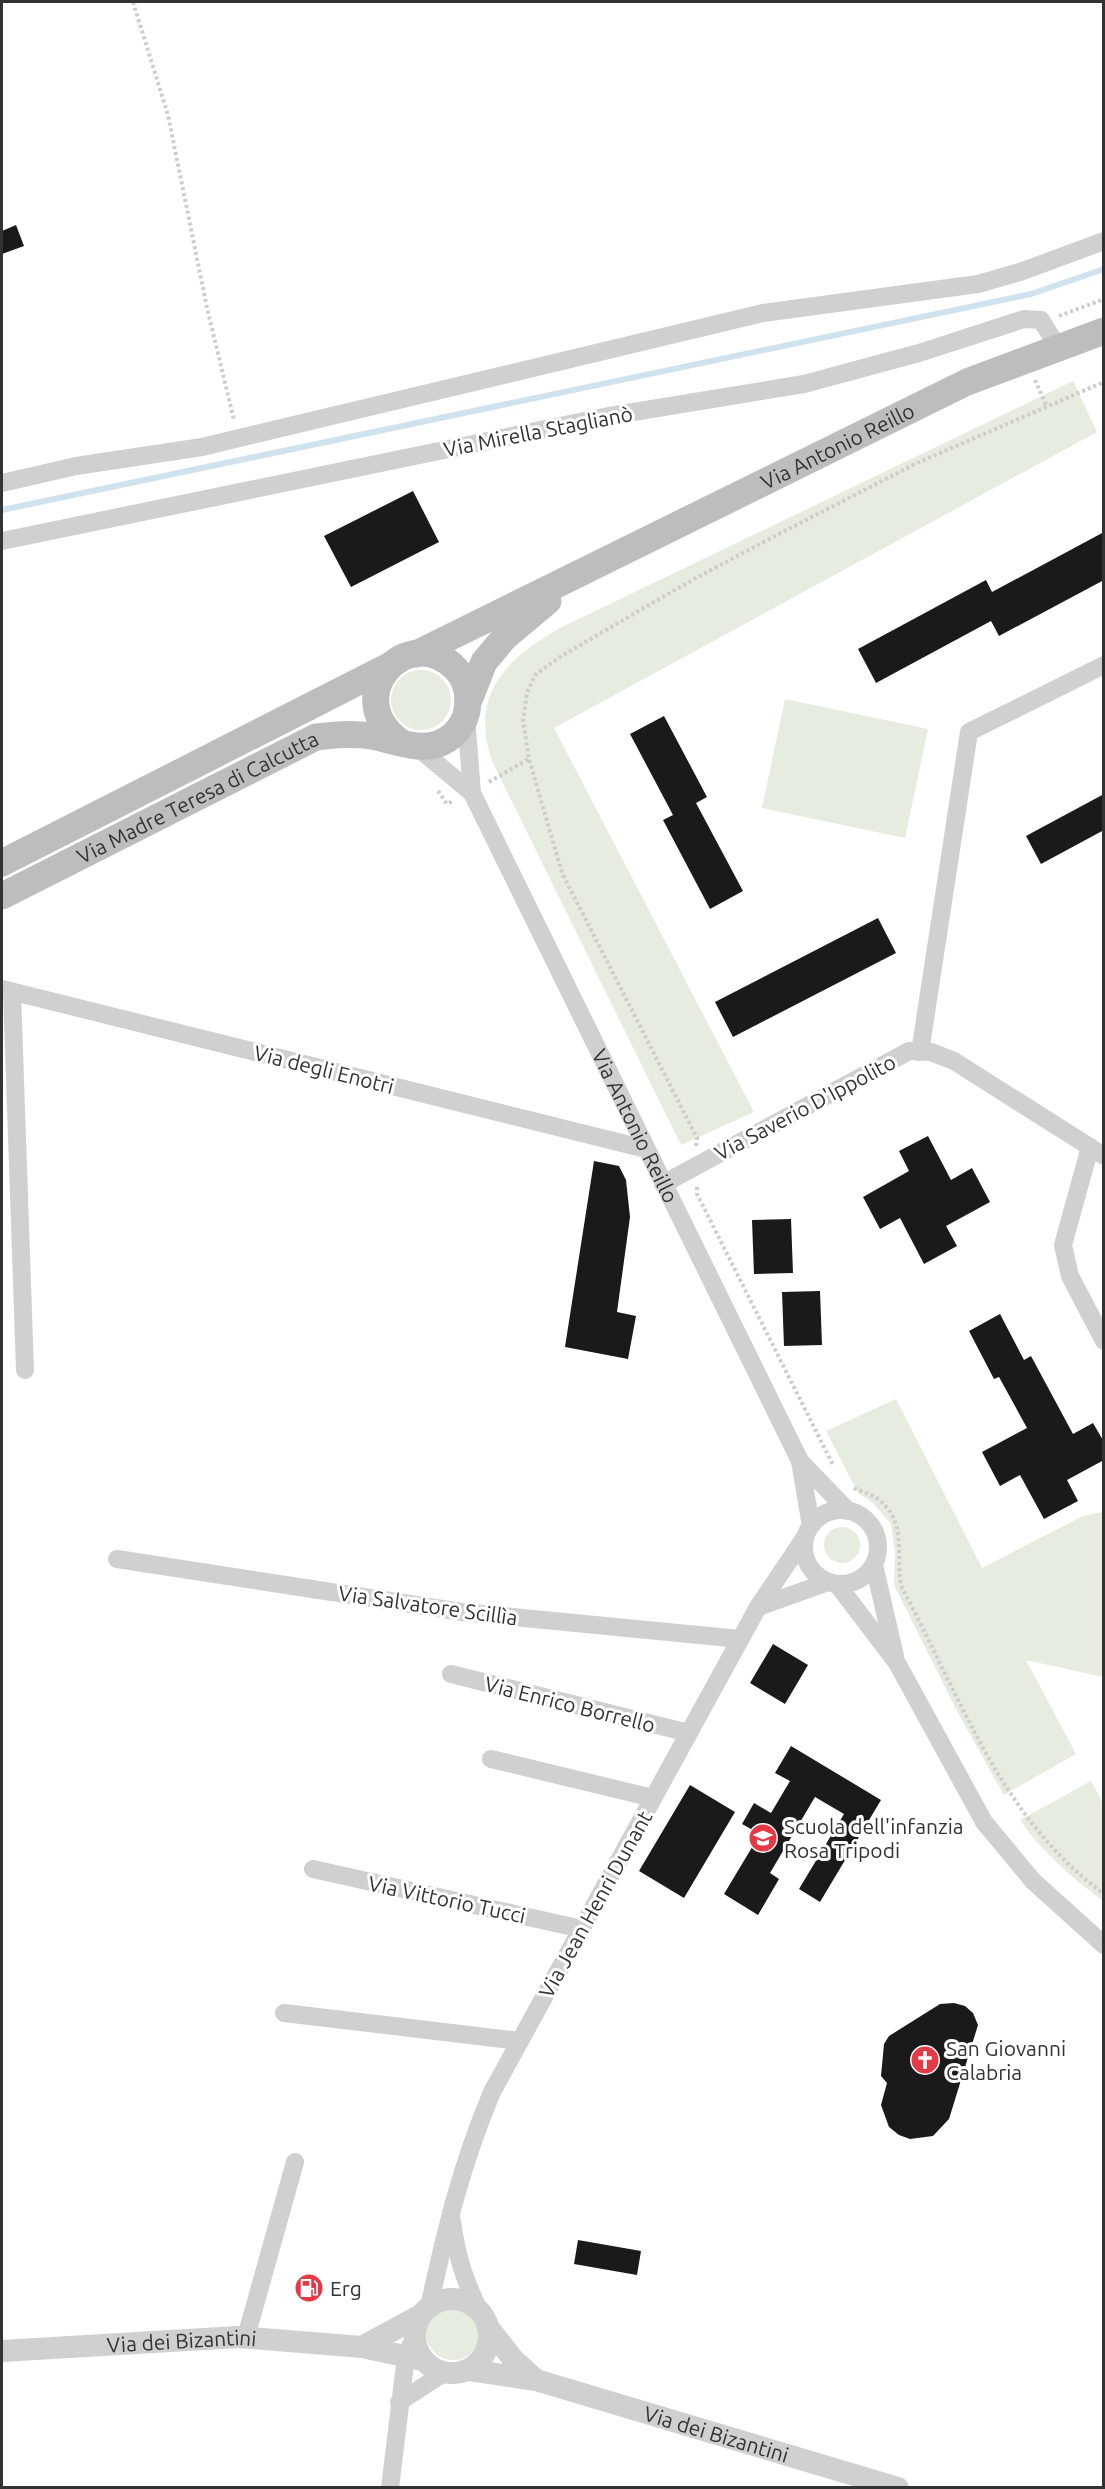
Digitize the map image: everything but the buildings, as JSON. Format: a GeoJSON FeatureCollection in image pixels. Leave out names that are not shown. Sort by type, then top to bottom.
{"type":"FeatureCollection","features":[{"type":"Feature","properties":{"kind":"main road","name":"Via Antonio Reillo"},"geometry":{"type":"LineString","coordinates":[[416,654],[967,382],[1104,331]]}},
{"type":"Feature","properties":{"kind":"main road","name":"Via Antonio Reillo"},"geometry":{"type":"LineString","coordinates":[[467,708],[484,662],[504,638],[576,577]]}},
{"type":"Feature","properties":{"kind":"main road"},"geometry":{"type":"LineString","coordinates":[[416,654],[431,654],[452,665],[466,684],[467,708],[459,729],[447,740],[433,746],[410,745],[389,734],[380,721],[375,707],[376,691],[381,677],[391,665],[416,654]]}},
{"type":"Feature","properties":{"kind":"main road","name":"Via Madre Teresa di Calcutta"},"geometry":{"type":"LineString","coordinates":[[2,863],[391,665]]}},
{"type":"Feature","properties":{"kind":"main road","name":"Via Madre Teresa di Calcutta"},"geometry":{"type":"LineString","coordinates":[[2,896],[316,737],[344,734],[410,745]]}},
{"type":"Feature","properties":{"kind":"street"},"geometry":{"type":"LineString","coordinates":[[2,483],[76,466],[201,447],[475,384],[763,313],[978,284],[1020,272],[1104,241]]}},
{"type":"Feature","properties":{"kind":"street","name":"Via Mirella Staglianò"},"geometry":{"type":"LineString","coordinates":[[2,541],[609,416],[804,384],[919,353],[1024,319],[1041,320],[1058,347]]}},
{"type":"Feature","properties":{"kind":"street"},"geometry":{"type":"LineString","coordinates":[[920,1052],[969,732],[1104,665]]}},
{"type":"Feature","properties":{"kind":"street","name":"Via Antonio Reillo"},"geometry":{"type":"LineString","coordinates":[[467,708],[471,793],[800,1461],[848,1510]]}},
{"type":"Feature","properties":{"kind":"street","name":"Via Antonio Reillo"},"geometry":{"type":"LineString","coordinates":[[410,745],[471,793]]}},
{"type":"Feature","properties":{"kind":"street"},"geometry":{"type":"LineString","coordinates":[[7,991],[25,1370]]}},
{"type":"Feature","properties":{"kind":"street","name":"Via degli Enotri"},"geometry":{"type":"LineString","coordinates":[[7,991],[646,1149]]}},
{"type":"Feature","properties":{"kind":"street","name":"Via Saverio D'Ippolito"},"geometry":{"type":"LineString","coordinates":[[663,1184],[909,1052],[932,1052],[954,1061],[1097,1152]]}},
{"type":"Feature","properties":{"kind":"street"},"geometry":{"type":"LineString","coordinates":[[1097,1152],[1063,1245],[1070,1276],[1104,1341]]}},
{"type":"Feature","properties":{"kind":"street","name":"Via Antonio Reillo"},"geometry":{"type":"LineString","coordinates":[[800,1461],[808,1532]]}},
{"type":"Feature","properties":{"kind":"street"},"geometry":{"type":"LineString","coordinates":[[758,1607],[833,1583],[859,1580],[874,1565],[878,1554],[875,1531],[868,1521],[848,1510],[827,1513],[808,1532],[805,1551],[808,1564],[816,1574],[833,1583],[897,1663],[984,1822],[1033,1881],[1104,1944]]}},
{"type":"Feature","properties":{"kind":"street","name":"Via Jean Henri Dunant"},"geometry":{"type":"LineString","coordinates":[[425,2311],[450,2208],[470,2144],[492,2092],[758,1607],[808,1532]]}},
{"type":"Feature","properties":{"kind":"street","name":"Via Salvatore Scillìa"},"geometry":{"type":"LineString","coordinates":[[117,1559],[462,1612],[740,1639]]}},
{"type":"Feature","properties":{"kind":"street"},"geometry":{"type":"LineString","coordinates":[[874,1565],[897,1663]]}},
{"type":"Feature","properties":{"kind":"street","name":"Via Enrico Borrello"},"geometry":{"type":"LineString","coordinates":[[451,1674],[689,1733]]}},
{"type":"Feature","properties":{"kind":"street"},"geometry":{"type":"LineString","coordinates":[[491,1759],[653,1798]]}},
{"type":"Feature","properties":{"kind":"street","name":"Via Vittorio Tucci"},"geometry":{"type":"LineString","coordinates":[[313,1869],[582,1929]]}},
{"type":"Feature","properties":{"kind":"street"},"geometry":{"type":"LineString","coordinates":[[284,2013],[520,2041]]}},
{"type":"Feature","properties":{"kind":"street"},"geometry":{"type":"LineString","coordinates":[[246,2337],[295,2162]]}},
{"type":"Feature","properties":{"kind":"street","name":"Via Jean Henri Dunant"},"geometry":{"type":"LineString","coordinates":[[450,2208],[457,2257],[466,2283],[485,2321]]}},
{"type":"Feature","properties":{"kind":"street"},"geometry":{"type":"LineString","coordinates":[[362,2347],[440,2301],[464,2301],[485,2321],[489,2340],[486,2352],[478,2362],[469,2370],[444,2373],[399,2402]]}},
{"type":"Feature","properties":{"kind":"street"},"geometry":{"type":"LineString","coordinates":[[390,2487],[399,2402],[425,2311]]}},
{"type":"Feature","properties":{"kind":"street","name":"Via dei Bizantini"},"geometry":{"type":"LineString","coordinates":[[485,2321],[513,2359],[536,2380]]}},
{"type":"Feature","properties":{"kind":"street","name":"Via dei Bizantini"},"geometry":{"type":"LineString","coordinates":[[2,2351],[246,2337],[414,2351]]}},
{"type":"Feature","properties":{"kind":"street"},"geometry":{"type":"LineString","coordinates":[[414,2351],[432,2368],[444,2373]]}},
{"type":"Feature","properties":{"kind":"street","name":"Via dei Bizantini"},"geometry":{"type":"LineString","coordinates":[[469,2370],[536,2380],[898,2487]]}},
{"type":"Feature","properties":{"kind":"path"},"geometry":{"type":"LineString","coordinates":[[133,2],[168,115],[207,308],[238,438]]}},
{"type":"Feature","properties":{"kind":"path"},"geometry":{"type":"LineString","coordinates":[[837,1473],[816,1436],[698,1194],[696,1138],[562,873],[529,759],[523,721],[527,693],[536,675],[563,655],[702,574],[917,463],[1104,382]]}},
{"type":"Feature","properties":{"kind":"path"},"geometry":{"type":"LineString","coordinates":[[436,788],[447,804],[471,793],[529,759]]}},
{"type":"Feature","properties":{"kind":"path"},"geometry":{"type":"LineString","coordinates":[[850,1484],[880,1501],[892,1514],[899,1530],[899,1575],[903,1588],[965,1716],[1009,1792],[1053,1851],[1104,1894]]}},
{"type":"Feature","properties":{"kind":"shaded area"},"geometry":{"type":"Polygon","coordinates":[[[1073,381],[1097,432],[554,728],[754,1112],[681,1145],[492,761],[486,737],[486,716],[490,697],[498,680],[525,651],[562,627],[1073,381]]]}},
{"type":"Feature","properties":{"kind":"shaded area"},"geometry":{"type":"Polygon","coordinates":[[[415,670],[427,670],[438,675],[446,683],[451,700],[449,712],[438,725],[427,730],[415,730],[404,725],[396,717],[391,706],[391,694],[396,683],[404,675],[415,670]]]}},
{"type":"Feature","properties":{"kind":"shaded area"},"geometry":{"type":"Polygon","coordinates":[[[785,699],[928,729],[905,838],[762,808],[785,699]]]}},
{"type":"Feature","properties":{"kind":"shaded area"},"geometry":{"type":"Polygon","coordinates":[[[896,1399],[982,1568],[1083,1516],[1103,1512],[1103,1677],[1026,1660],[1076,1754],[1004,1795],[958,1713],[894,1585],[895,1552],[891,1524],[873,1503],[858,1493],[826,1431],[896,1399]]]}},
{"type":"Feature","properties":{"kind":"shaded area"},"geometry":{"type":"Polygon","coordinates":[[[842,1527],[854,1533],[860,1545],[854,1557],[842,1563],[830,1557],[824,1545],[830,1533],[842,1527]]]}},
{"type":"Feature","properties":{"kind":"shaded area"},"geometry":{"type":"Polygon","coordinates":[[[1091,1781],[1103,1803],[1103,1901],[1058,1864],[1020,1820],[1091,1781]]]}},
{"type":"Feature","properties":{"kind":"shaded area"},"geometry":{"type":"Polygon","coordinates":[[[453,2306],[463,2308],[472,2314],[478,2323],[480,2333],[478,2343],[472,2352],[463,2358],[453,2360],[443,2358],[434,2352],[428,2343],[426,2333],[428,2323],[434,2314],[443,2308],[453,2306]]]}},
{"type":"Feature","properties":{"kind":"waterway"},"geometry":{"type":"LineString","coordinates":[[2,510],[1031,294],[1104,269]]}},
{"type":"Feature","properties":{"kind":"place","name":"Scuola dell'infanzia Rosa Tripodi"},"geometry":{"type":"Point","coordinates":[763,1838]}},
{"type":"Feature","properties":{"kind":"place","name":"San Giovanni Calabria"},"geometry":{"type":"Point","coordinates":[925,2060]}},
{"type":"Feature","properties":{"kind":"place","name":"Erg"},"geometry":{"type":"Point","coordinates":[309,2288]}}]}
